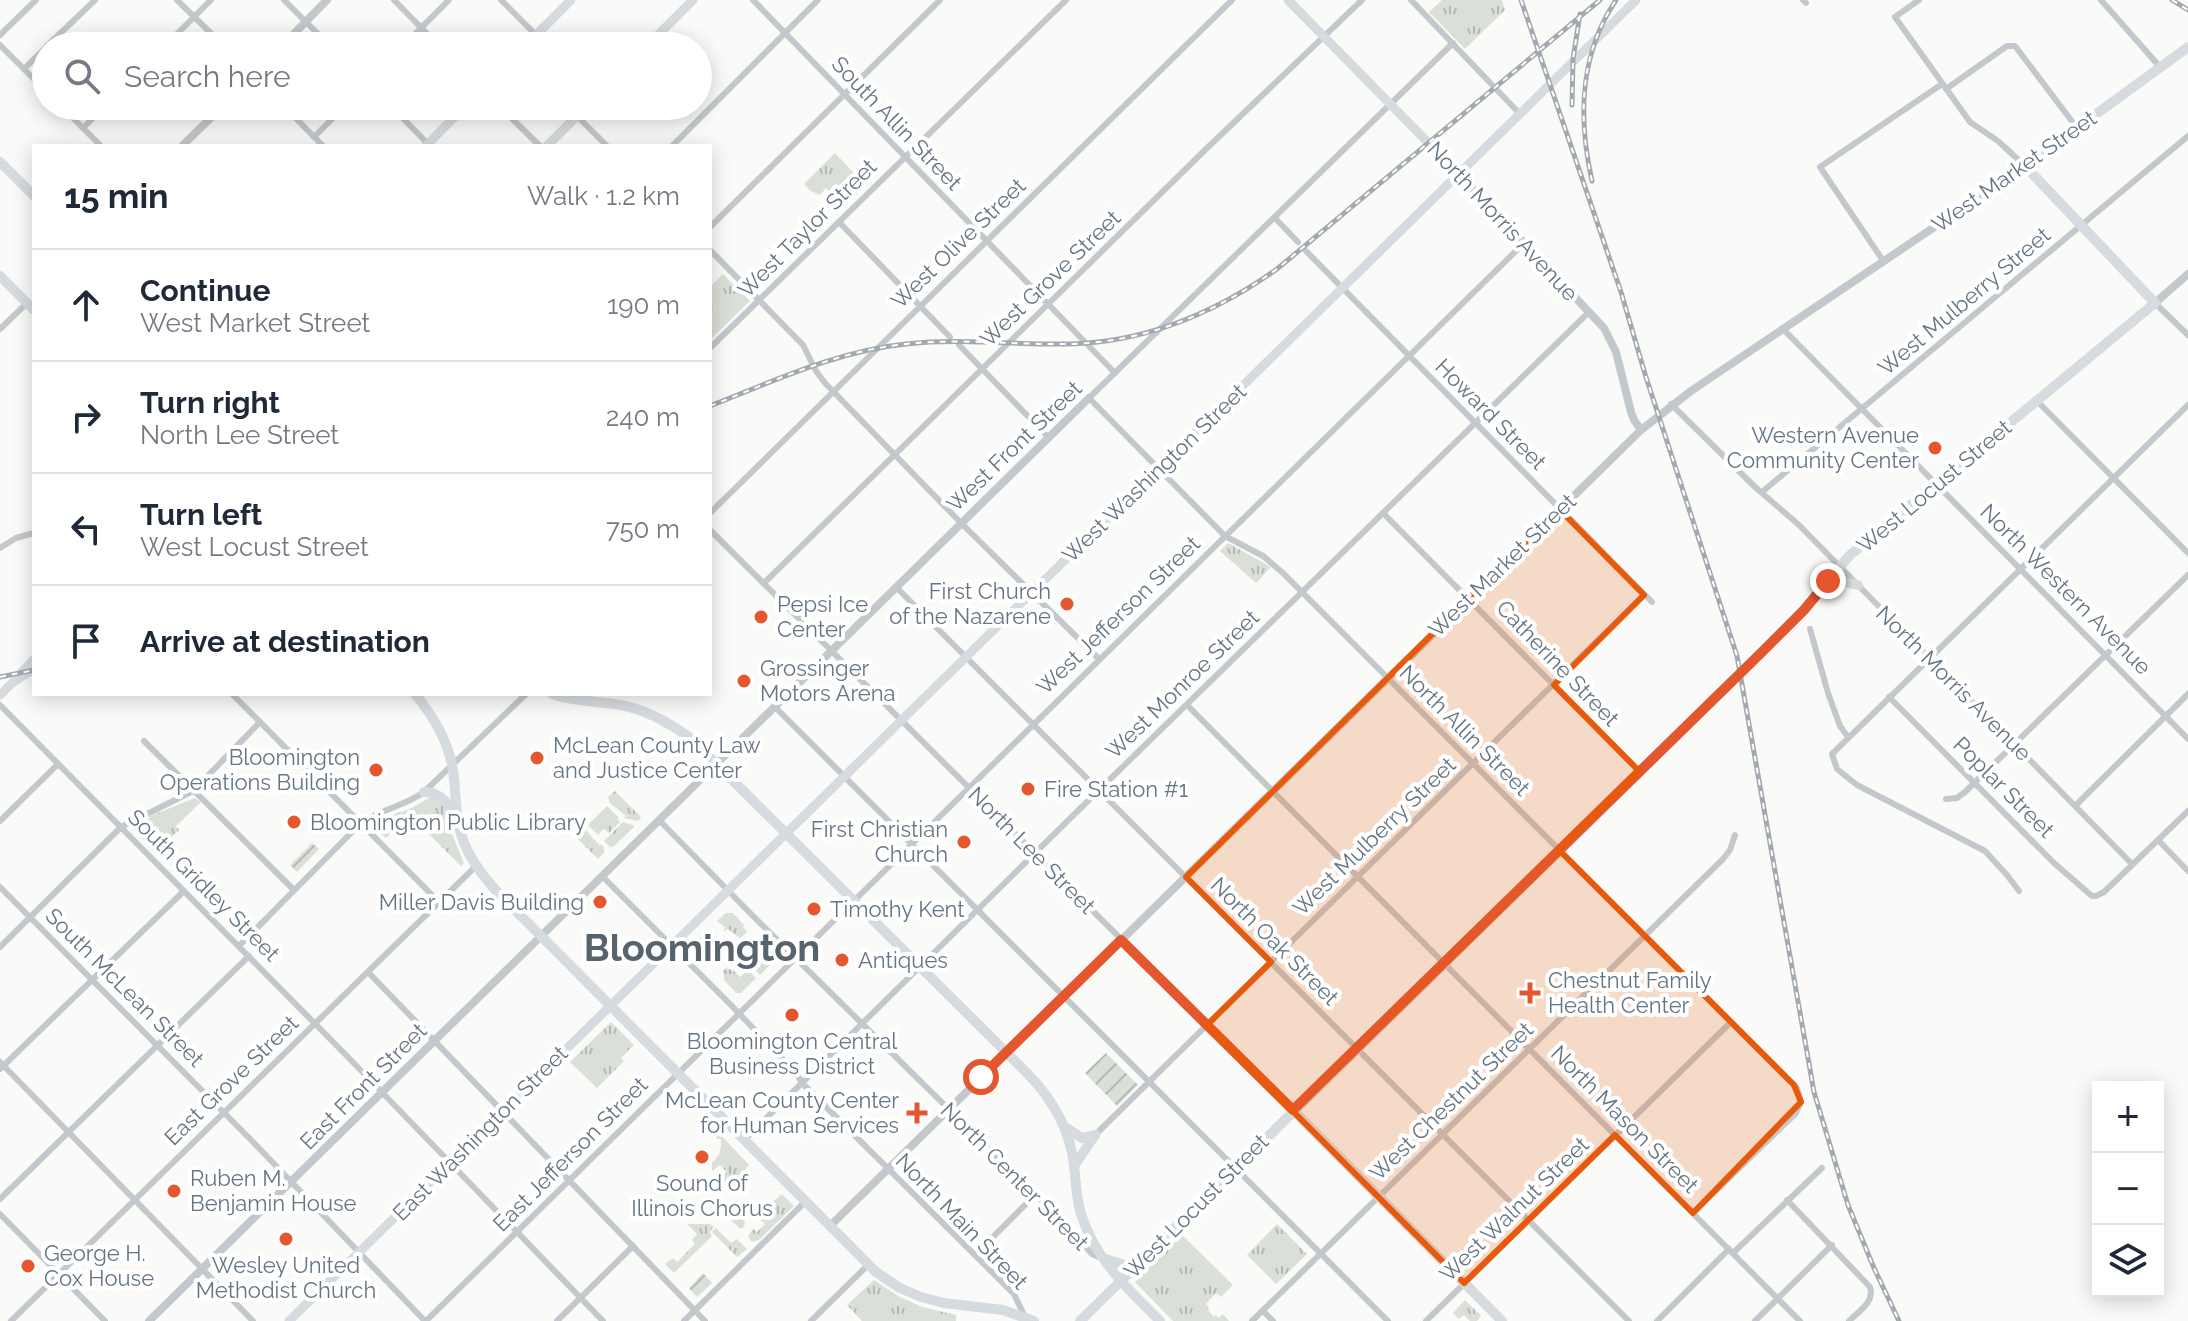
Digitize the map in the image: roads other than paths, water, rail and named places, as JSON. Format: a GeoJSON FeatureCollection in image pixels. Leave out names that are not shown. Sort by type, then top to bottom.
{"type":"FeatureCollection","features":[{"type":"Feature","properties":{"kind":"main road"},"geometry":{"type":"LineString","coordinates":[[539,32],[571,0]]}},
{"type":"Feature","properties":{"kind":"main road"},"geometry":{"type":"LineString","coordinates":[[661,32],[693,0]]}},
{"type":"Feature","properties":{"kind":"main road","name":"North Morris Avenue"},"geometry":{"type":"LineString","coordinates":[[1288,0],[1458,173]]}},
{"type":"Feature","properties":{"kind":"main road","name":"West Washington Street"},"geometry":{"type":"LineString","coordinates":[[672,946],[1636,0]]}},
{"type":"Feature","properties":{"kind":"main road","name":"West Market Street"},"geometry":{"type":"LineString","coordinates":[[2025,166],[2188,47]]}},
{"type":"Feature","properties":{"kind":"main road"},"geometry":{"type":"LineString","coordinates":[[428,144],[451,120]]}},
{"type":"Feature","properties":{"kind":"main road"},"geometry":{"type":"LineString","coordinates":[[549,144],[573,120]]}},
{"type":"Feature","properties":{"kind":"main road"},"geometry":{"type":"LineString","coordinates":[[0,162],[32,194]]}},
{"type":"Feature","properties":{"kind":"main road"},"geometry":{"type":"LineString","coordinates":[[2025,166],[2155,303]]}},
{"type":"Feature","properties":{"kind":"main road"},"geometry":{"type":"LineString","coordinates":[[0,276],[32,303]]}},
{"type":"Feature","properties":{"kind":"main road","name":"West Locust Street"},"geometry":{"type":"LineString","coordinates":[[1080,1321],[1761,653],[1849,556],[2155,303]]}},
{"type":"Feature","properties":{"kind":"main road"},"geometry":{"type":"LineString","coordinates":[[1824,586],[1842,581],[1858,585]]}},
{"type":"Feature","properties":{"kind":"main road"},"geometry":{"type":"LineString","coordinates":[[0,695],[32,661]]}},
{"type":"Feature","properties":{"kind":"main road"},"geometry":{"type":"LineString","coordinates":[[12,683],[32,670]]}},
{"type":"Feature","properties":{"kind":"main road"},"geometry":{"type":"LineString","coordinates":[[417,696],[440,731],[452,767],[463,839],[476,866],[491,886],[540,936],[868,1265],[891,1283],[921,1297],[1003,1310],[1030,1320]]}},
{"type":"Feature","properties":{"kind":"main road"},"geometry":{"type":"LineString","coordinates":[[564,696],[622,705],[657,716],[689,737],[1048,1097],[1065,1127],[1080,1213],[1101,1258],[1160,1321]]}},
{"type":"Feature","properties":{"kind":"main road"},"geometry":{"type":"LineString","coordinates":[[424,792],[444,798],[457,814]]}},
{"type":"Feature","properties":{"kind":"main road","name":"East Washington Street"},"geometry":{"type":"LineString","coordinates":[[289,1321],[672,946]]}},
{"type":"Feature","properties":{"kind":"main road","name":"North Lee Street"},"geometry":{"type":"LineString","coordinates":[[1293,1110],[1502,1321]]}},
{"type":"Feature","properties":{"kind":"main road"},"geometry":{"type":"LineString","coordinates":[[1065,1127],[1082,1138],[1095,1135]]}},
{"type":"Feature","properties":{"kind":"main road"},"geometry":{"type":"LineString","coordinates":[[1074,1166],[1095,1135]]}},
{"type":"Feature","properties":{"kind":"main road"},"geometry":{"type":"LineString","coordinates":[[1101,1258],[1124,1265],[1142,1259]]}},
{"type":"Feature","properties":{"kind":"street"},"geometry":{"type":"LineString","coordinates":[[62,32],[95,0]]}},
{"type":"Feature","properties":{"kind":"street"},"geometry":{"type":"LineString","coordinates":[[177,0],[210,32]]}},
{"type":"Feature","properties":{"kind":"street"},"geometry":{"type":"LineString","coordinates":[[179,32],[211,0]]}},
{"type":"Feature","properties":{"kind":"street"},"geometry":{"type":"LineString","coordinates":[[284,0],[316,32]]}},
{"type":"Feature","properties":{"kind":"street"},"geometry":{"type":"LineString","coordinates":[[296,32],[327,0]]}},
{"type":"Feature","properties":{"kind":"street"},"geometry":{"type":"LineString","coordinates":[[394,0],[425,32]]}},
{"type":"Feature","properties":{"kind":"street"},"geometry":{"type":"LineString","coordinates":[[417,32],[449,0]]}},
{"type":"Feature","properties":{"kind":"street"},"geometry":{"type":"LineString","coordinates":[[501,0],[533,32]]}},
{"type":"Feature","properties":{"kind":"street","name":"South Allin Street"},"geometry":{"type":"LineString","coordinates":[[753,0],[1115,373]]}},
{"type":"Feature","properties":{"kind":"street"},"geometry":{"type":"LineString","coordinates":[[712,106],[818,0]]}},
{"type":"Feature","properties":{"kind":"street"},"geometry":{"type":"LineString","coordinates":[[712,225],[940,0]]}},
{"type":"Feature","properties":{"kind":"street","name":"West Taylor Street"},"geometry":{"type":"LineString","coordinates":[[712,346],[1066,0]]}},
{"type":"Feature","properties":{"kind":"street","name":"West Olive Street"},"geometry":{"type":"LineString","coordinates":[[712,511],[1232,0]]}},
{"type":"Feature","properties":{"kind":"street","name":"West Grove Street"},"geometry":{"type":"LineString","coordinates":[[764,583],[1362,0]]}},
{"type":"Feature","properties":{"kind":"street"},"geometry":{"type":"LineString","coordinates":[[1411,0],[1519,113]]}},
{"type":"Feature","properties":{"kind":"street"},"geometry":{"type":"LineString","coordinates":[[1919,0],[1895,17],[1970,122],[1998,141],[2025,166]]}},
{"type":"Feature","properties":{"kind":"street"},"geometry":{"type":"LineString","coordinates":[[2101,0],[2160,67]]}},
{"type":"Feature","properties":{"kind":"street"},"geometry":{"type":"LineString","coordinates":[[0,35],[31,2]]}},
{"type":"Feature","properties":{"kind":"street","name":"West Front Street"},"geometry":{"type":"LineString","coordinates":[[602,876],[1453,43]]}},
{"type":"Feature","properties":{"kind":"street"},"geometry":{"type":"LineString","coordinates":[[0,45],[32,77]]}},
{"type":"Feature","properties":{"kind":"street"},"geometry":{"type":"LineString","coordinates":[[1884,262],[1820,167],[2013,45],[2077,128]]}},
{"type":"Feature","properties":{"kind":"street"},"geometry":{"type":"LineString","coordinates":[[24,69],[32,61]]}},
{"type":"Feature","properties":{"kind":"street"},"geometry":{"type":"LineString","coordinates":[[75,120],[99,144]]}},
{"type":"Feature","properties":{"kind":"street"},"geometry":{"type":"LineString","coordinates":[[83,128],[91,120]]}},
{"type":"Feature","properties":{"kind":"street"},"geometry":{"type":"LineString","coordinates":[[184,144],[209,120]]}},
{"type":"Feature","properties":{"kind":"street"},"geometry":{"type":"LineString","coordinates":[[298,120],[321,144]]}},
{"type":"Feature","properties":{"kind":"street"},"geometry":{"type":"LineString","coordinates":[[314,137],[331,120]]}},
{"type":"Feature","properties":{"kind":"street"},"geometry":{"type":"LineString","coordinates":[[404,120],[426,144]]}},
{"type":"Feature","properties":{"kind":"street"},"geometry":{"type":"LineString","coordinates":[[513,120],[538,144]]}},
{"type":"Feature","properties":{"kind":"street"},"geometry":{"type":"LineString","coordinates":[[581,120],[605,144]]}},
{"type":"Feature","properties":{"kind":"street"},"geometry":{"type":"LineString","coordinates":[[674,144],[698,120]]}},
{"type":"Feature","properties":{"kind":"street","name":"West Mulberry Street"},"geometry":{"type":"LineString","coordinates":[[1762,492],[2188,136]]}},
{"type":"Feature","properties":{"kind":"street","name":"West Market Street"},"geometry":{"type":"LineString","coordinates":[[830,1226],[1641,430],[1671,404],[2025,166]]}},
{"type":"Feature","properties":{"kind":"street","name":"North Morris Avenue"},"geometry":{"type":"LineString","coordinates":[[1458,173],[1610,336],[1631,412],[1641,430]]}},
{"type":"Feature","properties":{"kind":"street"},"geometry":{"type":"LineString","coordinates":[[1275,218],[1298,242]]}},
{"type":"Feature","properties":{"kind":"street"},"geometry":{"type":"LineString","coordinates":[[839,222],[950,337]]}},
{"type":"Feature","properties":{"kind":"street","name":"West Jefferson Street"},"geometry":{"type":"LineString","coordinates":[[738,1013],[1523,244]]}},
{"type":"Feature","properties":{"kind":"street","name":"Howard Street"},"geometry":{"type":"LineString","coordinates":[[1306,251],[1652,602]]}},
{"type":"Feature","properties":{"kind":"street"},"geometry":{"type":"LineString","coordinates":[[712,252],[803,345],[819,376],[833,391],[1099,659]]}},
{"type":"Feature","properties":{"kind":"street","name":"West Locust Street"},"geometry":{"type":"LineString","coordinates":[[2155,303],[2188,274]]}},
{"type":"Feature","properties":{"kind":"street"},"geometry":{"type":"LineString","coordinates":[[0,329],[32,303]]}},
{"type":"Feature","properties":{"kind":"street"},"geometry":{"type":"LineString","coordinates":[[2155,303],[2188,335]]}},
{"type":"Feature","properties":{"kind":"street","name":"West Monroe Street"},"geometry":{"type":"LineString","coordinates":[[744,1140],[1589,312]]}},
{"type":"Feature","properties":{"kind":"street","name":"North Western Avenue"},"geometry":{"type":"LineString","coordinates":[[1783,329],[2188,739]]}},
{"type":"Feature","properties":{"kind":"street"},"geometry":{"type":"LineString","coordinates":[[959,345],[1049,438]]}},
{"type":"Feature","properties":{"kind":"street","name":"North Allin Street"},"geometry":{"type":"LineString","coordinates":[[1089,398],[1225,536],[1271,562],[1302,592],[1794,1085],[1801,1102],[1796,1113],[1693,1213]]}},
{"type":"Feature","properties":{"kind":"street"},"geometry":{"type":"LineString","coordinates":[[2037,401],[2188,553]]}},
{"type":"Feature","properties":{"kind":"street","name":"North Morris Avenue"},"geometry":{"type":"LineString","coordinates":[[1671,404],[1799,525],[2132,864]]}},
{"type":"Feature","properties":{"kind":"street"},"geometry":{"type":"LineString","coordinates":[[2019,891],[1985,851],[1877,797],[1841,774],[1834,763],[1834,750],[2188,405]]}},
{"type":"Feature","properties":{"kind":"street","name":"Catherine Street"},"geometry":{"type":"LineString","coordinates":[[1383,513],[1639,771]]}},
{"type":"Feature","properties":{"kind":"street","name":"North Lee Street"},"geometry":{"type":"LineString","coordinates":[[712,532],[1293,1110]]}},
{"type":"Feature","properties":{"kind":"street"},"geometry":{"type":"LineString","coordinates":[[0,548],[16,538],[32,534]]}},
{"type":"Feature","properties":{"kind":"street"},"geometry":{"type":"LineString","coordinates":[[1946,799],[1960,796],[1975,783],[2188,575]]}},
{"type":"Feature","properties":{"kind":"street","name":"North Oak Street"},"geometry":{"type":"LineString","coordinates":[[896,587],[1629,1321]]}},
{"type":"Feature","properties":{"kind":"street","name":"West Mulberry Street"},"geometry":{"type":"LineString","coordinates":[[1095,1135],[1644,595]]}},
{"type":"Feature","properties":{"kind":"street"},"geometry":{"type":"LineString","coordinates":[[1810,629],[1828,693],[1840,726],[1848,737]]}},
{"type":"Feature","properties":{"kind":"street"},"geometry":{"type":"LineString","coordinates":[[2075,806],[2188,694]]}},
{"type":"Feature","properties":{"kind":"street"},"geometry":{"type":"LineString","coordinates":[[234,696],[439,902]]}},
{"type":"Feature","properties":{"kind":"street"},"geometry":{"type":"LineString","coordinates":[[239,946],[361,823],[424,792],[524,696]]}},
{"type":"Feature","properties":{"kind":"street","name":"Poplar Street"},"geometry":{"type":"LineString","coordinates":[[1889,697],[2054,863],[2090,895],[2097,896],[2104,892],[2132,864]]}},
{"type":"Feature","properties":{"kind":"street","name":"South Gridley Street"},"geometry":{"type":"LineString","coordinates":[[0,705],[382,1091],[603,1321]]}},
{"type":"Feature","properties":{"kind":"street","name":"North Mason Street"},"geometry":{"type":"LineString","coordinates":[[1187,705],[1800,1321]]}},
{"type":"Feature","properties":{"kind":"street"},"geometry":{"type":"LineString","coordinates":[[775,707],[1388,1321]]}},
{"type":"Feature","properties":{"kind":"street"},"geometry":{"type":"LineString","coordinates":[[0,947],[121,827],[193,791],[260,722]]}},
{"type":"Feature","properties":{"kind":"street"},"geometry":{"type":"LineString","coordinates":[[144,741],[294,890]]}},
{"type":"Feature","properties":{"kind":"street"},"geometry":{"type":"LineString","coordinates":[[0,821],[58,764]]}},
{"type":"Feature","properties":{"kind":"street"},"geometry":{"type":"LineString","coordinates":[[2132,864],[2188,811]]}},
{"type":"Feature","properties":{"kind":"street","name":"North Center Street"},"geometry":{"type":"LineString","coordinates":[[659,820],[1092,1254],[1101,1258]]}},
{"type":"Feature","properties":{"kind":"street","name":"West Chestnut Street"},"geometry":{"type":"LineString","coordinates":[[1252,1321],[1724,857],[1735,835]]}},
{"type":"Feature","properties":{"kind":"street"},"geometry":{"type":"LineString","coordinates":[[2158,840],[2188,871]]}},
{"type":"Feature","properties":{"kind":"street","name":"East Grove Street"},"geometry":{"type":"LineString","coordinates":[[11,1321],[476,866]]}},
{"type":"Feature","properties":{"kind":"street","name":"East Front Street"},"geometry":{"type":"LineString","coordinates":[[149,1321],[602,876]]}},
{"type":"Feature","properties":{"kind":"street","name":"North Main Street"},"geometry":{"type":"LineString","coordinates":[[602,876],[796,1073],[802,1083],[1014,1294],[1019,1309],[1030,1320]]}},
{"type":"Feature","properties":{"kind":"street","name":"South McLean Street"},"geometry":{"type":"LineString","coordinates":[[0,887],[426,1321]]}},
{"type":"Feature","properties":{"kind":"street"},"geometry":{"type":"LineString","coordinates":[[184,891],[1,1066],[253,1321]]}},
{"type":"Feature","properties":{"kind":"street"},"geometry":{"type":"LineString","coordinates":[[0,1199],[249,956]]}},
{"type":"Feature","properties":{"kind":"street"},"geometry":{"type":"LineString","coordinates":[[368,972],[705,1321]]}},
{"type":"Feature","properties":{"kind":"street","name":"East Jefferson Street"},"geometry":{"type":"LineString","coordinates":[[426,1321],[738,1013]]}},
{"type":"Feature","properties":{"kind":"street","name":"West Walnut Street"},"geometry":{"type":"LineString","coordinates":[[1426,1321],[1731,1022]]}},
{"type":"Feature","properties":{"kind":"street"},"geometry":{"type":"LineString","coordinates":[[1657,1321],[1822,1168]]}},
{"type":"Feature","properties":{"kind":"street"},"geometry":{"type":"LineString","coordinates":[[975,1255],[1035,1195]]}},
{"type":"Feature","properties":{"kind":"street"},"geometry":{"type":"LineString","coordinates":[[1787,1200],[1864,1279],[1872,1294],[1870,1301],[1849,1321]]}},
{"type":"Feature","properties":{"kind":"street"},"geometry":{"type":"LineString","coordinates":[[684,1321],[806,1201]]}},
{"type":"Feature","properties":{"kind":"street"},"geometry":{"type":"LineString","coordinates":[[0,1214],[105,1321]]}},
{"type":"Feature","properties":{"kind":"street"},"geometry":{"type":"LineString","coordinates":[[1755,1321],[1832,1245]]}},
{"type":"Feature","properties":{"kind":"street"},"geometry":{"type":"LineString","coordinates":[[557,1321],[633,1246]]}},
{"type":"Feature","properties":{"kind":"street"},"geometry":{"type":"LineString","coordinates":[[811,1321],[868,1265]]}},
{"type":"Feature","properties":{"kind":"street"},"geometry":{"type":"LineString","coordinates":[[1263,1311],[1273,1321]]}},
{"type":"Feature","properties":{"kind":"railway"},"geometry":{"type":"LineString","coordinates":[[1521,0],[1621,292],[1737,656],[1814,1092],[1848,1205],[1899,1321]]}},
{"type":"Feature","properties":{"kind":"railway"},"geometry":{"type":"LineString","coordinates":[[712,405],[806,368],[880,348],[947,342],[1098,342],[1153,331],[1205,312],[1277,269],[1600,0]]}},
{"type":"Feature","properties":{"kind":"railway"},"geometry":{"type":"LineString","coordinates":[[1592,181],[1584,111],[1588,65],[1604,21],[1616,0]]}},
{"type":"Feature","properties":{"kind":"railway"},"geometry":{"type":"LineString","coordinates":[[2172,0],[2188,10]]}},
{"type":"Feature","properties":{"kind":"railway"},"geometry":{"type":"LineString","coordinates":[[1572,105],[1573,59],[1580,14]]}},
{"type":"Feature","properties":{"kind":"railway"},"geometry":{"type":"LineString","coordinates":[[0,677],[32,670]]}},
{"type":"Feature","properties":{"kind":"place","name":"Western Avenue Community Center"},"geometry":{"type":"Point","coordinates":[1935,448]}},
{"type":"Feature","properties":{"kind":"place","name":"First Church of the Nazarene"},"geometry":{"type":"Point","coordinates":[1067,604]}},
{"type":"Feature","properties":{"kind":"place","name":"Pepsi Ice Center"},"geometry":{"type":"Point","coordinates":[761,617]}},
{"type":"Feature","properties":{"kind":"place","name":"Grossinger Motors Arena"},"geometry":{"type":"Point","coordinates":[744,681]}},
{"type":"Feature","properties":{"kind":"place","name":"McLean County Law and Justice Center"},"geometry":{"type":"Point","coordinates":[537,758]}},
{"type":"Feature","properties":{"kind":"place","name":"Bloomington Operations Building"},"geometry":{"type":"Point","coordinates":[376,770]}},
{"type":"Feature","properties":{"kind":"place","name":"Fire Station #1"},"geometry":{"type":"Point","coordinates":[1028,789]}},
{"type":"Feature","properties":{"kind":"place","name":"Bloomington Public Library"},"geometry":{"type":"Point","coordinates":[294,822]}},
{"type":"Feature","properties":{"kind":"place","name":"First Christian Church"},"geometry":{"type":"Point","coordinates":[964,842]}},
{"type":"Feature","properties":{"kind":"place","name":"Miller Davis Building"},"geometry":{"type":"Point","coordinates":[600,902]}},
{"type":"Feature","properties":{"kind":"place","name":"Timothy Kent"},"geometry":{"type":"Point","coordinates":[814,909]}},
{"type":"Feature","properties":{"kind":"place","name":"Antiques"},"geometry":{"type":"Point","coordinates":[842,960]}},
{"type":"Feature","properties":{"kind":"place","name":"Chestnut Family Health Center"},"geometry":{"type":"Point","coordinates":[1530,993]}},
{"type":"Feature","properties":{"kind":"place","name":"Bloomington Central Business District"},"geometry":{"type":"Point","coordinates":[792,1015]}},
{"type":"Feature","properties":{"kind":"place","name":"McLean County Center for Human Services"},"geometry":{"type":"Point","coordinates":[917,1113]}},
{"type":"Feature","properties":{"kind":"place","name":"Sound of Illinois Chorus"},"geometry":{"type":"Point","coordinates":[702,1157]}},
{"type":"Feature","properties":{"kind":"place","name":"Ruben M. Benjamin House"},"geometry":{"type":"Point","coordinates":[174,1191]}},
{"type":"Feature","properties":{"kind":"place","name":"Wesley United Methodist Church"},"geometry":{"type":"Point","coordinates":[286,1239]}},
{"type":"Feature","properties":{"kind":"place","name":"George H. Cox House"},"geometry":{"type":"Point","coordinates":[28,1266]}},
{"type":"Feature","properties":{"kind":"district","name":"Bloomington"},"geometry":{"type":"Point","coordinates":[702,948]}}]}
